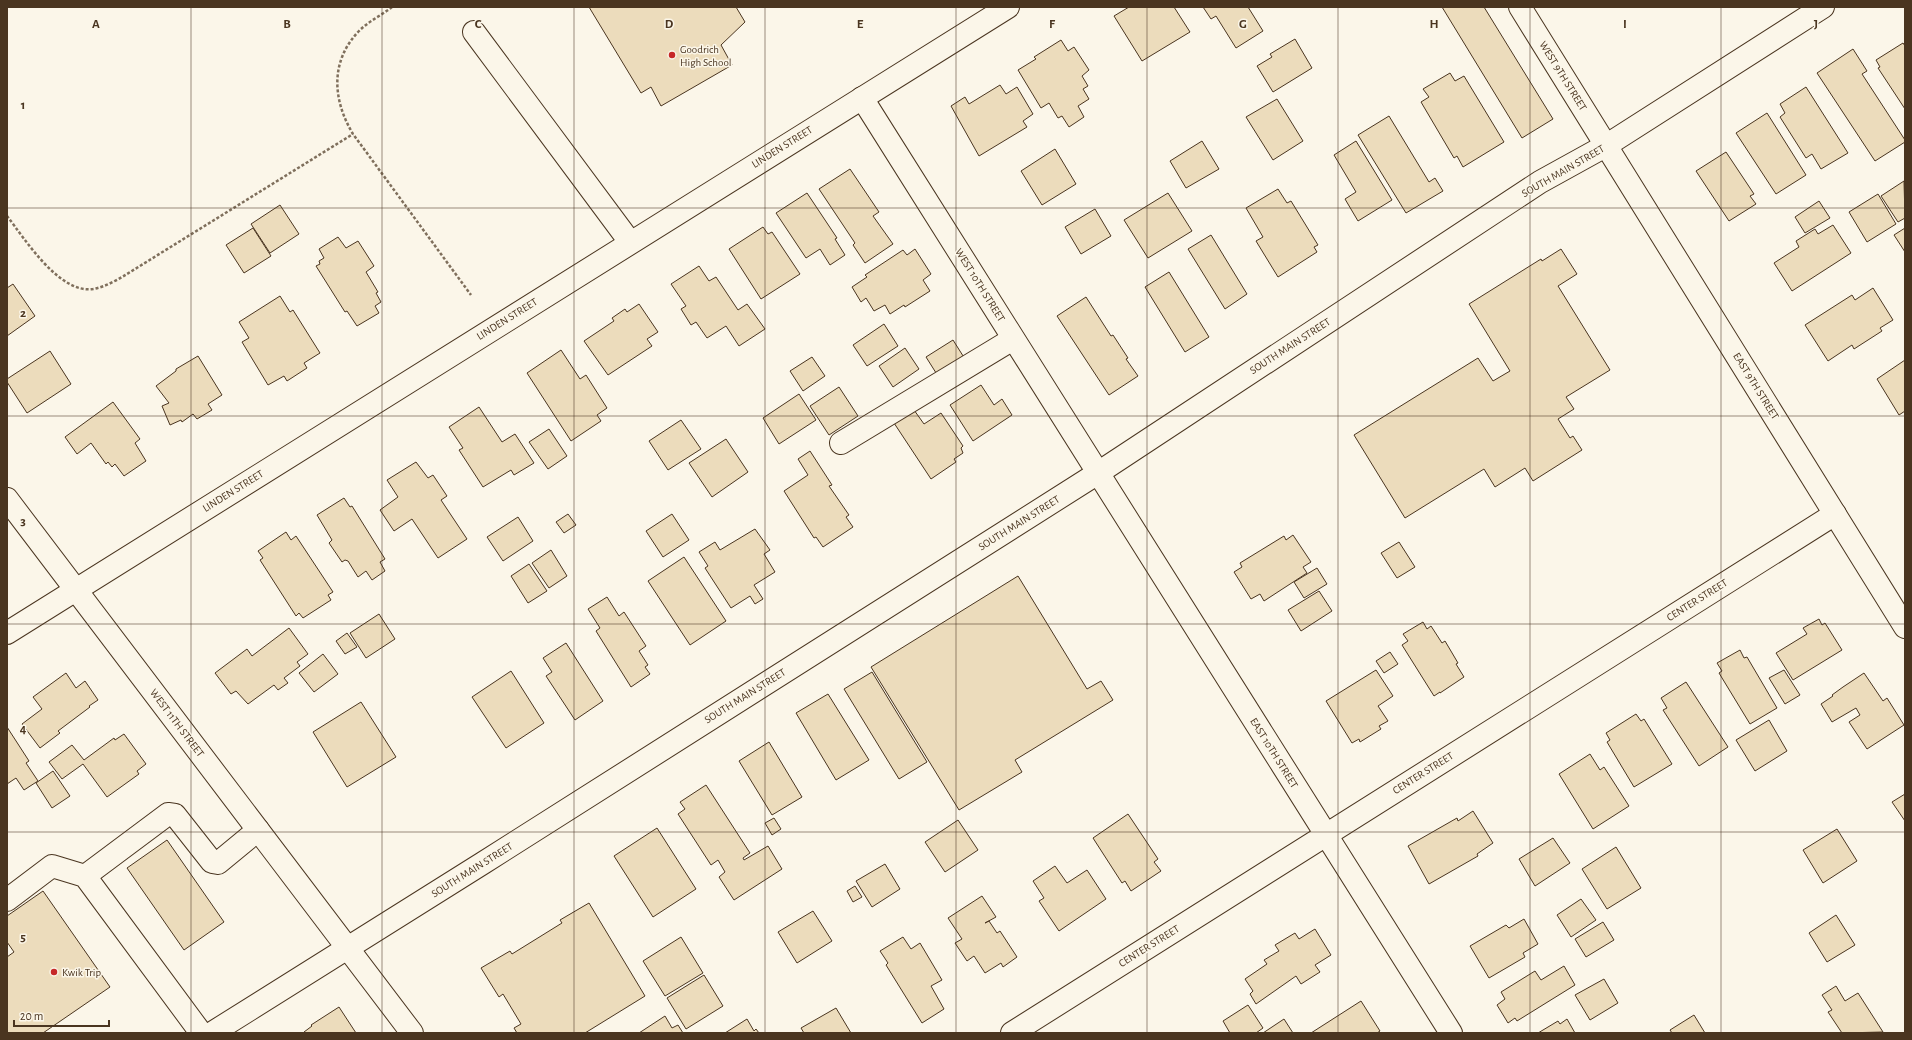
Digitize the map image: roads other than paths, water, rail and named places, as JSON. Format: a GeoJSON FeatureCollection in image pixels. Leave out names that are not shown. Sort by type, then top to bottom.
{"type":"FeatureCollection","features":[{"type":"Feature","properties":{"kind":"street","name":"LINDEN STREET"},"geometry":{"type":"LineString","coordinates":[[7,632],[1008,7]]}},
{"type":"Feature","properties":{"kind":"street","name":"WEST 9TH STREET"},"geometry":{"type":"LineString","coordinates":[[1520,7],[1607,145]]}},
{"type":"Feature","properties":{"kind":"street","name":"SOUTH MAIN STREET"},"geometry":{"type":"LineString","coordinates":[[212,1033],[1098,472],[1540,182],[1607,145],[1823,7]]}},
{"type":"Feature","properties":{"kind":"street"},"geometry":{"type":"LineString","coordinates":[[474,32],[630,242]]}},
{"type":"Feature","properties":{"kind":"street","name":"WEST 10TH STREET"},"geometry":{"type":"LineString","coordinates":[[862,98],[1098,472]]}},
{"type":"Feature","properties":{"kind":"street","name":"EAST 9TH STREET"},"geometry":{"type":"LineString","coordinates":[[1607,145],[1905,627]]}},
{"type":"Feature","properties":{"kind":"street"},"geometry":{"type":"LineString","coordinates":[[842,444],[1014,339]]}},
{"type":"Feature","properties":{"kind":"street","name":"EAST 10TH STREET"},"geometry":{"type":"LineString","coordinates":[[1098,472],[1451,1033]]}},
{"type":"Feature","properties":{"kind":"street","name":"WEST 11TH STREET"},"geometry":{"type":"LineString","coordinates":[[7,499],[412,1033]]}},
{"type":"Feature","properties":{"kind":"street","name":"CENTER STREET"},"geometry":{"type":"LineString","coordinates":[[1012,1033],[1835,514]]}},
{"type":"Feature","properties":{"kind":"street"},"geometry":{"type":"LineString","coordinates":[[84,876],[168,814],[175,815],[212,862],[218,863],[258,830]]}},
{"type":"Feature","properties":{"kind":"street"},"geometry":{"type":"LineString","coordinates":[[7,900],[52,866],[84,876],[201,1033]]}},
{"type":"Feature","properties":{"kind":"place","name":"Goodrich High School"},"geometry":{"type":"Point","coordinates":[672,55]}},
{"type":"Feature","properties":{"kind":"place","name":"Kwik Trip"},"geometry":{"type":"Point","coordinates":[54,972]}}]}
